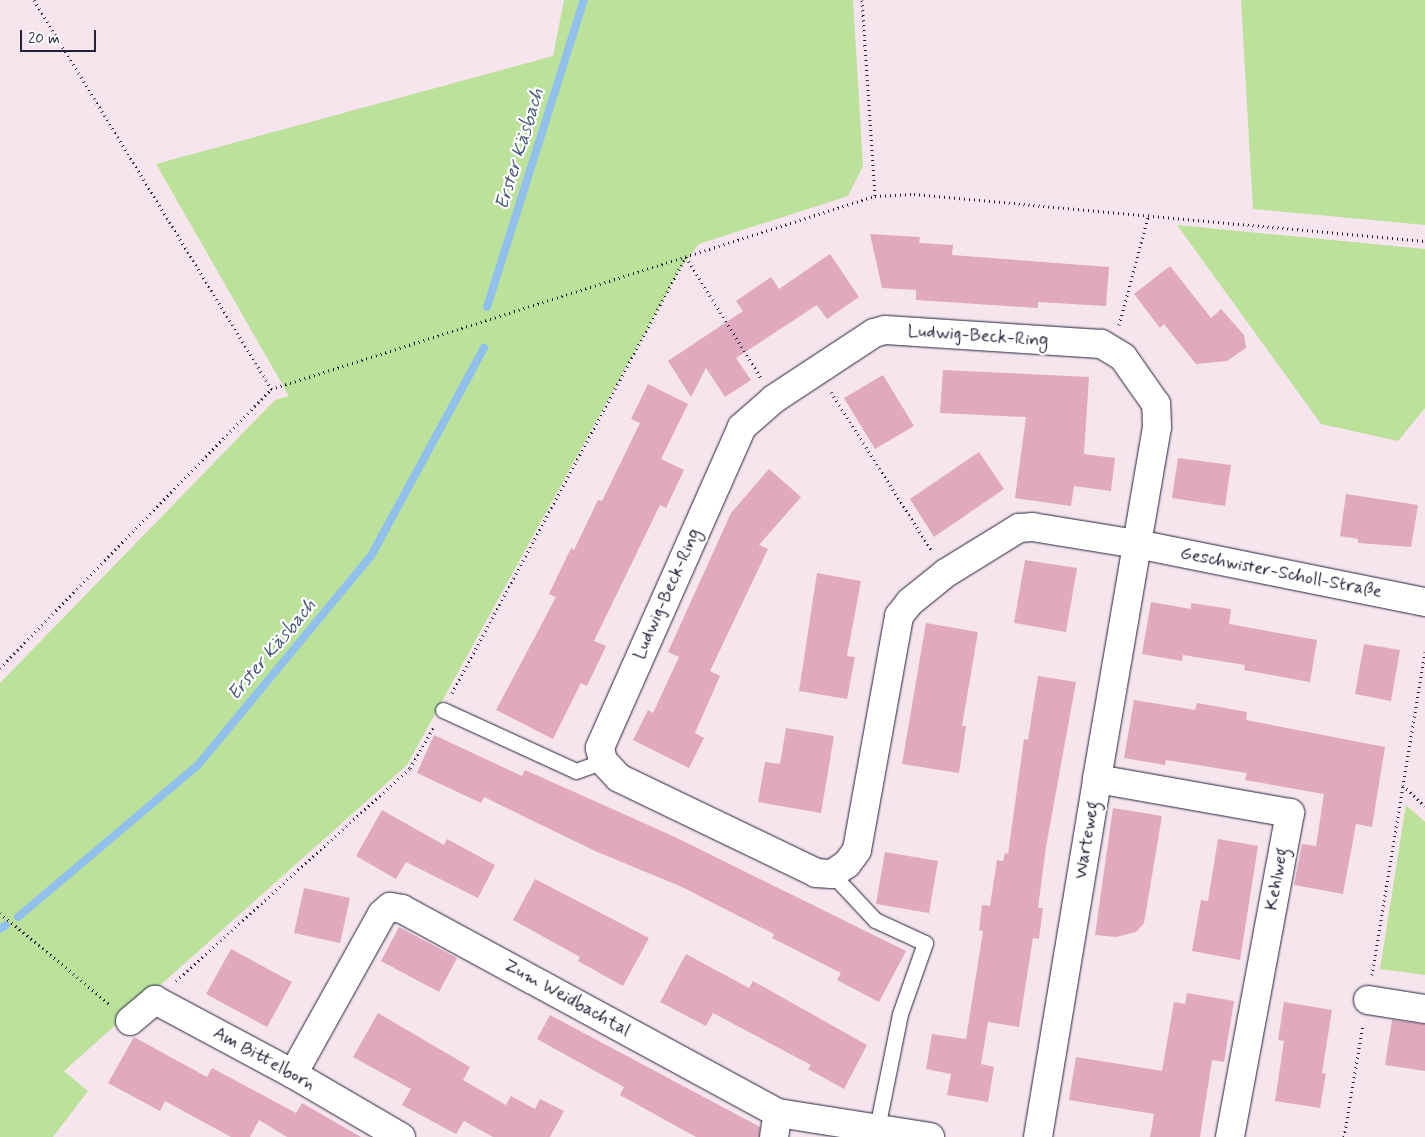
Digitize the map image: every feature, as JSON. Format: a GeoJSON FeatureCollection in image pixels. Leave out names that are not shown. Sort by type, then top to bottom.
{"type":"FeatureCollection","features":[{"type":"Feature","properties":{"kind":"street","name":"Ludwig-Beck-Ring"},"geometry":{"type":"LineString","coordinates":[[603,761],[602,739],[742,427],[774,400],[874,333],[885,330],[1101,344],[1112,348]]}},
{"type":"Feature","properties":{"kind":"street"},"geometry":{"type":"LineString","coordinates":[[603,761],[619,778],[801,868],[832,874],[847,864],[862,835],[899,616],[910,602],[946,573],[1019,528],[1032,527],[1137,544],[1157,427],[1156,404],[1123,356],[1112,348]]}},
{"type":"Feature","properties":{"kind":"street","name":"Geschwister-Scholl-Straße"},"geometry":{"type":"LineString","coordinates":[[1137,544],[1425,602]]}},
{"type":"Feature","properties":{"kind":"street","name":"Warteweg"},"geometry":{"type":"LineString","coordinates":[[1038,1137],[1137,544]]}},
{"type":"Feature","properties":{"kind":"street","name":"Kehlweg"},"geometry":{"type":"LineString","coordinates":[[1097,779],[1290,812],[1230,1137]]}},
{"type":"Feature","properties":{"kind":"street","name":"Zum Weidbachtal"},"geometry":{"type":"LineString","coordinates":[[293,1074],[382,914],[390,907],[402,909],[776,1125],[877,1128],[930,1137]]}},
{"type":"Feature","properties":{"kind":"street"},"geometry":{"type":"LineString","coordinates":[[130,1022],[155,1000]]}},
{"type":"Feature","properties":{"kind":"street","name":"Am Bittelborn"},"geometry":{"type":"LineString","coordinates":[[155,1000],[293,1074],[401,1137]]}},
{"type":"Feature","properties":{"kind":"street"},"geometry":{"type":"LineString","coordinates":[[1368,1000],[1425,1009]]}},
{"type":"Feature","properties":{"kind":"lane"},"geometry":{"type":"LineString","coordinates":[[443,710],[576,771],[603,761]]}},
{"type":"Feature","properties":{"kind":"lane"},"geometry":{"type":"LineString","coordinates":[[832,874],[875,920],[925,943],[900,1014],[877,1128]]}},
{"type":"Feature","properties":{"kind":"path"},"geometry":{"type":"LineString","coordinates":[[34,0],[271,389]]}},
{"type":"Feature","properties":{"kind":"path"},"geometry":{"type":"LineString","coordinates":[[862,0],[875,196]]}},
{"type":"Feature","properties":{"kind":"path"},"geometry":{"type":"LineString","coordinates":[[0,668],[271,389],[875,196],[914,194],[1149,214],[1425,241]]}},
{"type":"Feature","properties":{"kind":"path"},"geometry":{"type":"LineString","coordinates":[[1112,348],[1149,214]]}},
{"type":"Feature","properties":{"kind":"path"},"geometry":{"type":"LineString","coordinates":[[686,257],[774,400]]}},
{"type":"Feature","properties":{"kind":"path"},"geometry":{"type":"LineString","coordinates":[[155,1000],[410,768],[686,257]]}},
{"type":"Feature","properties":{"kind":"path"},"geometry":{"type":"LineString","coordinates":[[819,371],[946,573]]}},
{"type":"Feature","properties":{"kind":"path"},"geometry":{"type":"LineString","coordinates":[[1344,1137],[1425,652]]}},
{"type":"Feature","properties":{"kind":"path"},"geometry":{"type":"LineString","coordinates":[[1403,785],[1425,806]]}},
{"type":"Feature","properties":{"kind":"path"},"geometry":{"type":"LineString","coordinates":[[0,912],[130,1022]]}},
{"type":"Feature","properties":{"kind":"green space"},"geometry":{"type":"Polygon","coordinates":[[[564,0],[853,0],[863,166],[848,196],[699,244],[680,269],[407,765],[64,1071],[88,1091],[53,1137],[0,1137],[0,683],[275,400],[289,396],[156,164],[553,56],[564,0]]]}},
{"type":"Feature","properties":{"kind":"green space"},"geometry":{"type":"Polygon","coordinates":[[[1241,0],[1425,0],[1425,225],[1253,209],[1241,0]]]}},
{"type":"Feature","properties":{"kind":"green space"},"geometry":{"type":"Polygon","coordinates":[[[1177,225],[1425,249],[1425,408],[1398,441],[1321,424],[1177,225]]]}},
{"type":"Feature","properties":{"kind":"green space"},"geometry":{"type":"Polygon","coordinates":[[[1406,805],[1425,822],[1425,975],[1380,969],[1406,805]]]}},
{"type":"Feature","properties":{"kind":"building"},"geometry":{"type":"Polygon","coordinates":[[[870,234],[920,237],[919,243],[953,245],[952,255],[1109,267],[1106,306],[1038,302],[1038,308],[916,300],[916,290],[882,288],[870,234]]]}},
{"type":"Feature","properties":{"kind":"building"},"geometry":{"type":"Polygon","coordinates":[[[830,254],[859,297],[827,319],[817,305],[736,358],[751,380],[725,397],[706,368],[691,397],[668,361],[743,311],[736,301],[771,277],[779,289],[830,254]]]}},
{"type":"Feature","properties":{"kind":"building"},"geometry":{"type":"Polygon","coordinates":[[[1170,266],[1211,318],[1221,309],[1244,335],[1246,348],[1227,361],[1196,364],[1164,324],[1160,328],[1134,294],[1170,266]]]}},
{"type":"Feature","properties":{"kind":"building"},"geometry":{"type":"Polygon","coordinates":[[[943,370],[1089,377],[1084,454],[1115,458],[1111,491],[1074,486],[1071,506],[1015,498],[1026,417],[940,413],[943,370]]]}},
{"type":"Feature","properties":{"kind":"building"},"geometry":{"type":"Polygon","coordinates":[[[883,375],[914,426],[875,449],[844,398],[883,375]]]}},
{"type":"Feature","properties":{"kind":"building"},"geometry":{"type":"Polygon","coordinates":[[[648,384],[688,404],[661,459],[684,470],[666,508],[660,505],[594,641],[606,646],[587,686],[581,683],[553,739],[496,710],[556,597],[549,594],[571,548],[574,550],[598,500],[602,501],[640,423],[631,419],[648,384]]]}},
{"type":"Feature","properties":{"kind":"building"},"geometry":{"type":"Polygon","coordinates":[[[979,452],[1004,489],[934,537],[910,499],[979,452]]]}},
{"type":"Feature","properties":{"kind":"building"},"geometry":{"type":"Polygon","coordinates":[[[1178,458],[1231,465],[1225,506],[1172,498],[1178,458]]]}},
{"type":"Feature","properties":{"kind":"building"},"geometry":{"type":"Polygon","coordinates":[[[769,469],[801,497],[759,545],[768,549],[710,671],[720,676],[695,733],[704,738],[689,768],[633,740],[648,710],[653,713],[679,657],[668,652],[731,513],[769,469]]]}},
{"type":"Feature","properties":{"kind":"building"},"geometry":{"type":"Polygon","coordinates":[[[1346,494],[1418,505],[1411,547],[1358,543],[1358,539],[1340,536],[1346,494]]]}},
{"type":"Feature","properties":{"kind":"building"},"geometry":{"type":"Polygon","coordinates":[[[1025,560],[1077,568],[1066,632],[1014,623],[1025,560]]]}},
{"type":"Feature","properties":{"kind":"building"},"geometry":{"type":"Polygon","coordinates":[[[817,573],[861,581],[847,656],[855,657],[847,699],[799,691],[817,573]]]}},
{"type":"Feature","properties":{"kind":"building"},"geometry":{"type":"Polygon","coordinates":[[[1151,602],[1191,609],[1191,603],[1231,609],[1229,624],[1317,640],[1310,682],[1244,670],[1245,665],[1183,655],[1182,661],[1142,654],[1151,602]]]}},
{"type":"Feature","properties":{"kind":"building"},"geometry":{"type":"Polygon","coordinates":[[[926,623],[978,632],[962,726],[966,726],[959,773],[902,764],[926,623]]]}},
{"type":"Feature","properties":{"kind":"building"},"geometry":{"type":"Polygon","coordinates":[[[1364,644],[1400,650],[1391,701],[1355,694],[1364,644]]]}},
{"type":"Feature","properties":{"kind":"building"},"geometry":{"type":"Polygon","coordinates":[[[1038,676],[1076,682],[1046,847],[1038,908],[1043,908],[1039,939],[1033,938],[1019,1027],[988,1022],[981,1064],[994,1067],[988,1102],[947,1095],[951,1074],[926,1069],[932,1034],[966,1039],[983,931],[979,930],[982,905],[990,906],[997,860],[1003,861],[1005,853],[1008,854],[1024,739],[1028,740],[1038,676]]]}},
{"type":"Feature","properties":{"kind":"building"},"geometry":{"type":"Polygon","coordinates":[[[1134,700],[1195,710],[1197,703],[1247,712],[1246,720],[1385,747],[1372,827],[1356,824],[1343,894],[1294,885],[1302,844],[1316,846],[1324,794],[1245,780],[1247,773],[1166,760],[1165,765],[1124,758],[1134,700]]]}},
{"type":"Feature","properties":{"kind":"building"},"geometry":{"type":"Polygon","coordinates":[[[786,728],[834,736],[821,813],[758,802],[765,762],[780,764],[786,728]]]}},
{"type":"Feature","properties":{"kind":"building"},"geometry":{"type":"Polygon","coordinates":[[[434,735],[522,776],[525,770],[675,837],[906,951],[879,1002],[837,980],[841,973],[772,938],[774,934],[682,887],[595,851],[484,797],[481,803],[417,773],[434,735]]]}},
{"type":"Feature","properties":{"kind":"building"},"geometry":{"type":"Polygon","coordinates":[[[1113,808],[1162,816],[1144,923],[1136,932],[1116,937],[1095,935],[1113,808]]]}},
{"type":"Feature","properties":{"kind":"building"},"geometry":{"type":"Polygon","coordinates":[[[382,810],[444,845],[447,839],[495,865],[478,898],[406,862],[396,879],[356,856],[382,810]]]}},
{"type":"Feature","properties":{"kind":"building"},"geometry":{"type":"Polygon","coordinates":[[[1218,839],[1258,846],[1240,960],[1192,951],[1201,900],[1208,901],[1218,839]]]}},
{"type":"Feature","properties":{"kind":"building"},"geometry":{"type":"Polygon","coordinates":[[[885,852],[938,861],[929,913],[876,904],[885,852]]]}},
{"type":"Feature","properties":{"kind":"building"},"geometry":{"type":"Polygon","coordinates":[[[535,879],[649,938],[623,986],[578,961],[580,957],[513,920],[535,879]]]}},
{"type":"Feature","properties":{"kind":"building"},"geometry":{"type":"Polygon","coordinates":[[[304,888],[350,898],[340,943],[294,933],[304,888]]]}},
{"type":"Feature","properties":{"kind":"building"},"geometry":{"type":"Polygon","coordinates":[[[399,927],[457,958],[439,992],[381,961],[399,927]]]}},
{"type":"Feature","properties":{"kind":"building"},"geometry":{"type":"Polygon","coordinates":[[[231,949],[292,982],[267,1027],[206,994],[231,949]]]}},
{"type":"Feature","properties":{"kind":"building"},"geometry":{"type":"Polygon","coordinates":[[[686,954],[749,988],[753,981],[867,1045],[844,1089],[808,1069],[811,1065],[713,1013],[706,1026],[660,1002],[686,954]]]}},
{"type":"Feature","properties":{"kind":"building"},"geometry":{"type":"Polygon","coordinates":[[[1187,993],[1234,1001],[1224,1062],[1212,1060],[1200,1137],[1150,1137],[1154,1114],[1069,1100],[1076,1057],[1162,1071],[1174,1002],[1185,1004],[1187,993]]]}},
{"type":"Feature","properties":{"kind":"building"},"geometry":{"type":"Polygon","coordinates":[[[1284,1002],[1332,1010],[1322,1073],[1326,1074],[1320,1108],[1275,1101],[1284,1041],[1278,1040],[1284,1002]]]}},
{"type":"Feature","properties":{"kind":"building"},"geometry":{"type":"Polygon","coordinates":[[[378,1013],[470,1067],[463,1080],[506,1105],[511,1096],[535,1109],[540,1099],[564,1111],[550,1137],[493,1137],[464,1121],[456,1134],[402,1105],[411,1089],[353,1057],[378,1013]]]}},
{"type":"Feature","properties":{"kind":"building"},"geometry":{"type":"Polygon","coordinates":[[[550,1015],[760,1127],[759,1137],[696,1137],[620,1095],[624,1087],[537,1039],[550,1015]]]}},
{"type":"Feature","properties":{"kind":"building"},"geometry":{"type":"Polygon","coordinates":[[[1392,1020],[1425,1024],[1425,1071],[1385,1065],[1392,1020]]]}},
{"type":"Feature","properties":{"kind":"building"},"geometry":{"type":"Polygon","coordinates":[[[134,1037],[207,1077],[212,1068],[296,1113],[302,1103],[361,1137],[287,1137],[259,1120],[250,1137],[231,1137],[165,1101],[160,1111],[108,1083],[134,1037]]]}},
{"type":"Feature","properties":{"kind":"waterway","name":"Erster Käsbach"},"geometry":{"type":"LineString","coordinates":[[487,307],[584,0]]}},
{"type":"Feature","properties":{"kind":"waterway","name":"Erster Käsbach"},"geometry":{"type":"LineString","coordinates":[[18,917],[198,765],[371,556],[484,348]]}},
{"type":"Feature","properties":{"kind":"waterway","name":"Erster Käsbach"},"geometry":{"type":"LineString","coordinates":[[0,929],[6,925]]}}]}
